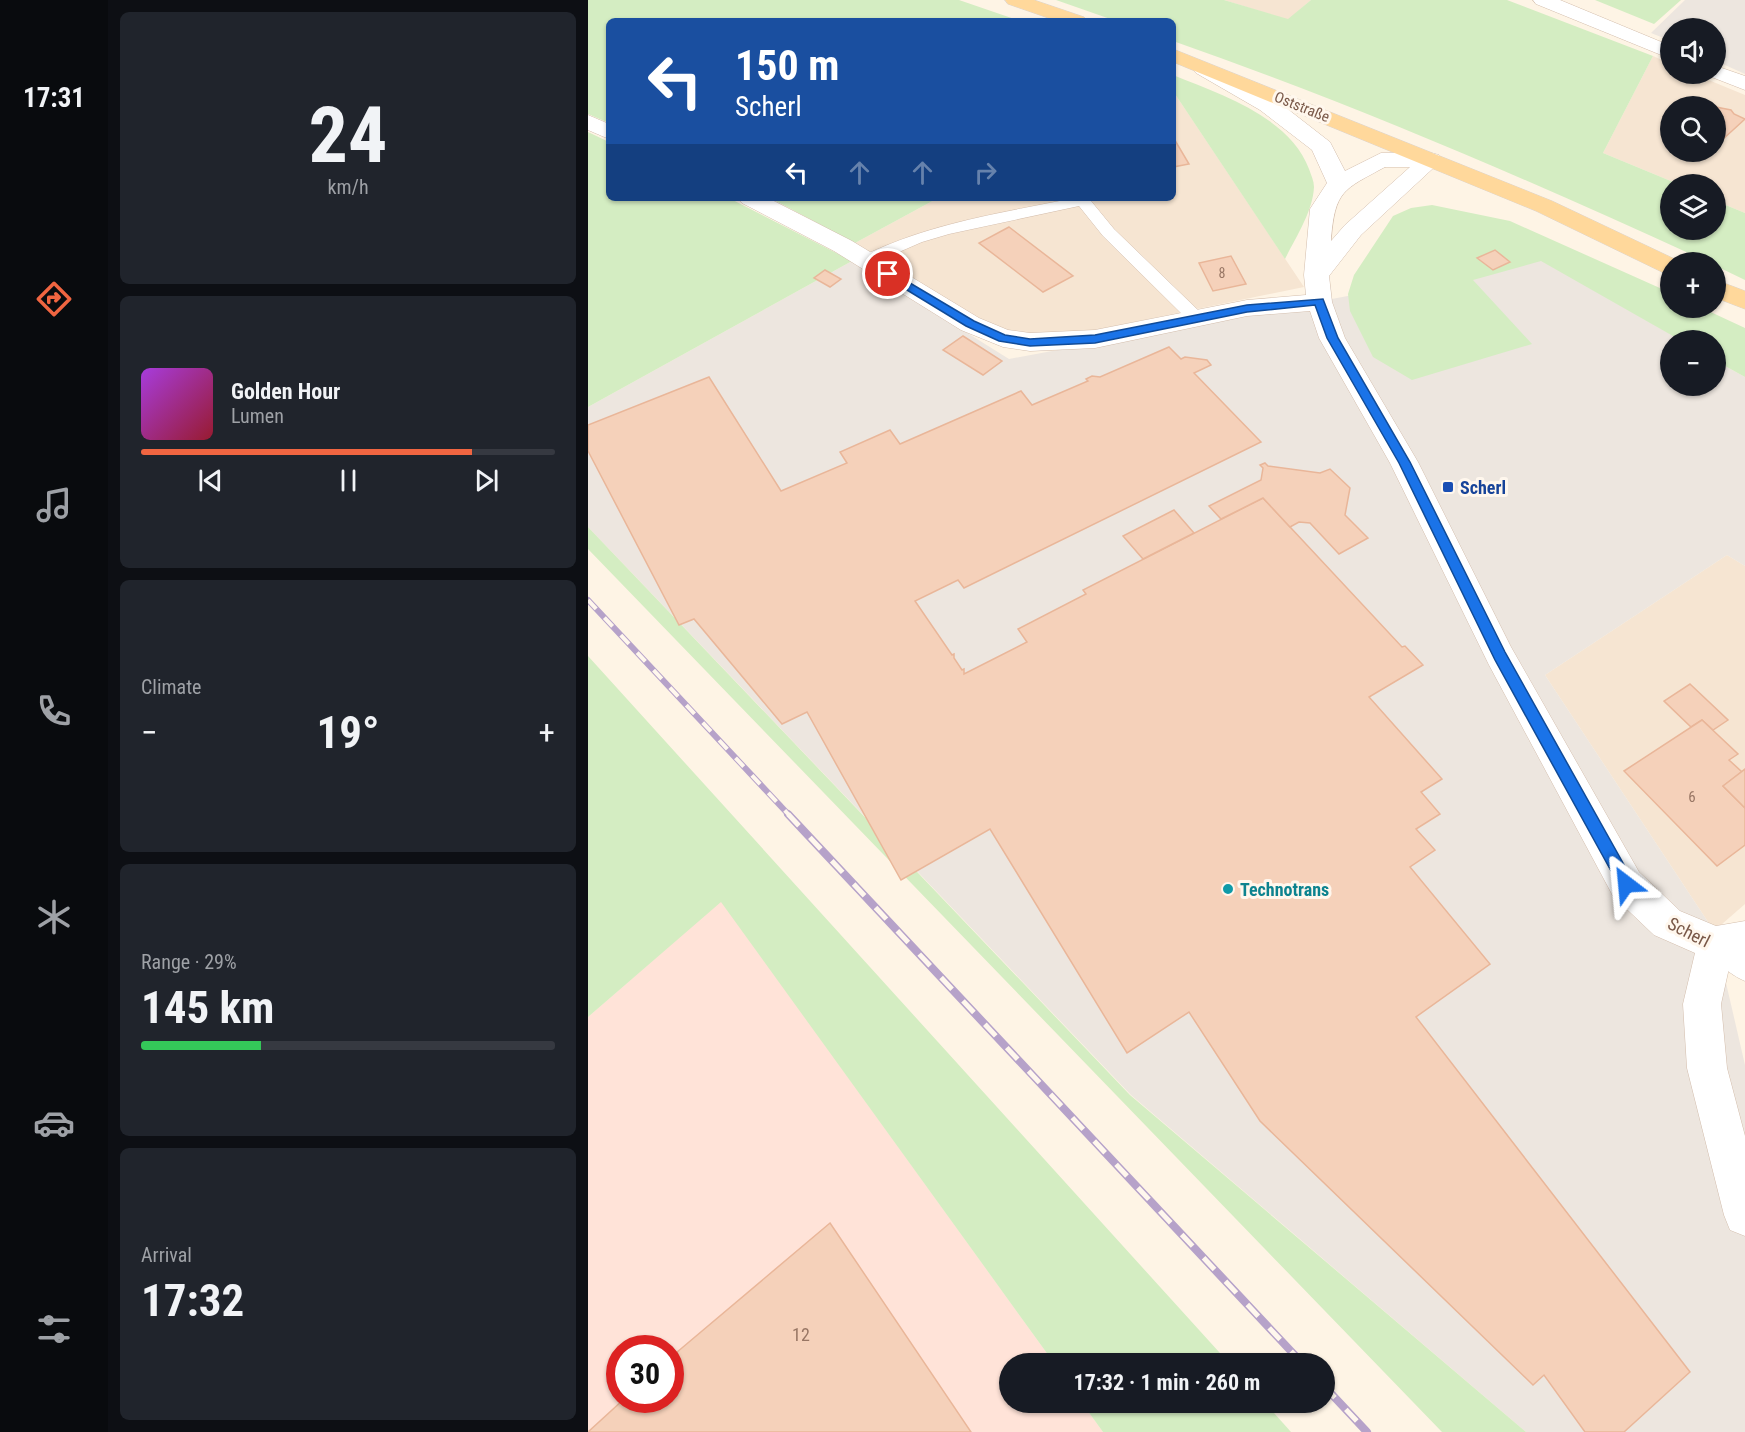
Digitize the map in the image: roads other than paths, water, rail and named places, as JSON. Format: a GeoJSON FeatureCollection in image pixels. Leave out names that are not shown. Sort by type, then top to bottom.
{"type":"FeatureCollection","features":[{"type":"Feature","properties":{"kind":"main road"},"geometry":{"type":"LineString","coordinates":[[1016,0],[1068,18]]}},
{"type":"Feature","properties":{"kind":"main road","name":"Oststraße"},"geometry":{"type":"LineString","coordinates":[[1181,58],[1544,206],[1660,261]]}},
{"type":"Feature","properties":{"kind":"main road"},"geometry":{"type":"LineString","coordinates":[[1726,292],[1745,301]]}},
{"type":"Feature","properties":{"kind":"street"},"geometry":{"type":"LineString","coordinates":[[1543,0],[1660,48]]}},
{"type":"Feature","properties":{"kind":"street"},"geometry":{"type":"LineString","coordinates":[[1181,58],[1268,105],[1322,147],[1339,183]]}},
{"type":"Feature","properties":{"kind":"street"},"geometry":{"type":"LineString","coordinates":[[1726,76],[1745,84]]}},
{"type":"Feature","properties":{"kind":"street"},"geometry":{"type":"LineString","coordinates":[[588,122],[606,131]]}},
{"type":"Feature","properties":{"kind":"street","name":"Scherl"},"geometry":{"type":"LineString","coordinates":[[1431,160],[1381,160],[1339,183],[1322,209],[1317,288],[1332,338],[1404,462],[1500,656],[1626,884],[1667,923],[1730,941],[1702,1004],[1707,1068],[1745,1215]]}},
{"type":"Feature","properties":{"kind":"street"},"geometry":{"type":"LineString","coordinates":[[756,201],[843,246],[970,324],[1003,338],[1030,342],[1095,339],[1247,308],[1317,288],[1353,230],[1431,160]]}},
{"type":"Feature","properties":{"kind":"lane"},"geometry":{"type":"LineString","coordinates":[[867,261],[891,248],[933,235],[1076,201]]}},
{"type":"Feature","properties":{"kind":"lane"},"geometry":{"type":"LineString","coordinates":[[1085,201],[1103,228],[1183,302],[1196,318]]}},
{"type":"Feature","properties":{"kind":"lane"},"geometry":{"type":"LineString","coordinates":[[1730,941],[1745,969]]}},
{"type":"Feature","properties":{"kind":"railway"},"geometry":{"type":"LineString","coordinates":[[588,600],[789,815]]}},
{"type":"Feature","properties":{"kind":"railway"},"geometry":{"type":"LineString","coordinates":[[788,814],[1293,1353]]}},
{"type":"Feature","properties":{"kind":"railway"},"geometry":{"type":"LineString","coordinates":[[1335,1398],[1367,1432]]}},
{"type":"Feature","properties":{"kind":"place","name":"Scherl"},"geometry":{"type":"Point","coordinates":[1448,487]}},
{"type":"Feature","properties":{"kind":"place","name":"Technotrans"},"geometry":{"type":"Point","coordinates":[1228,889]}}]}
